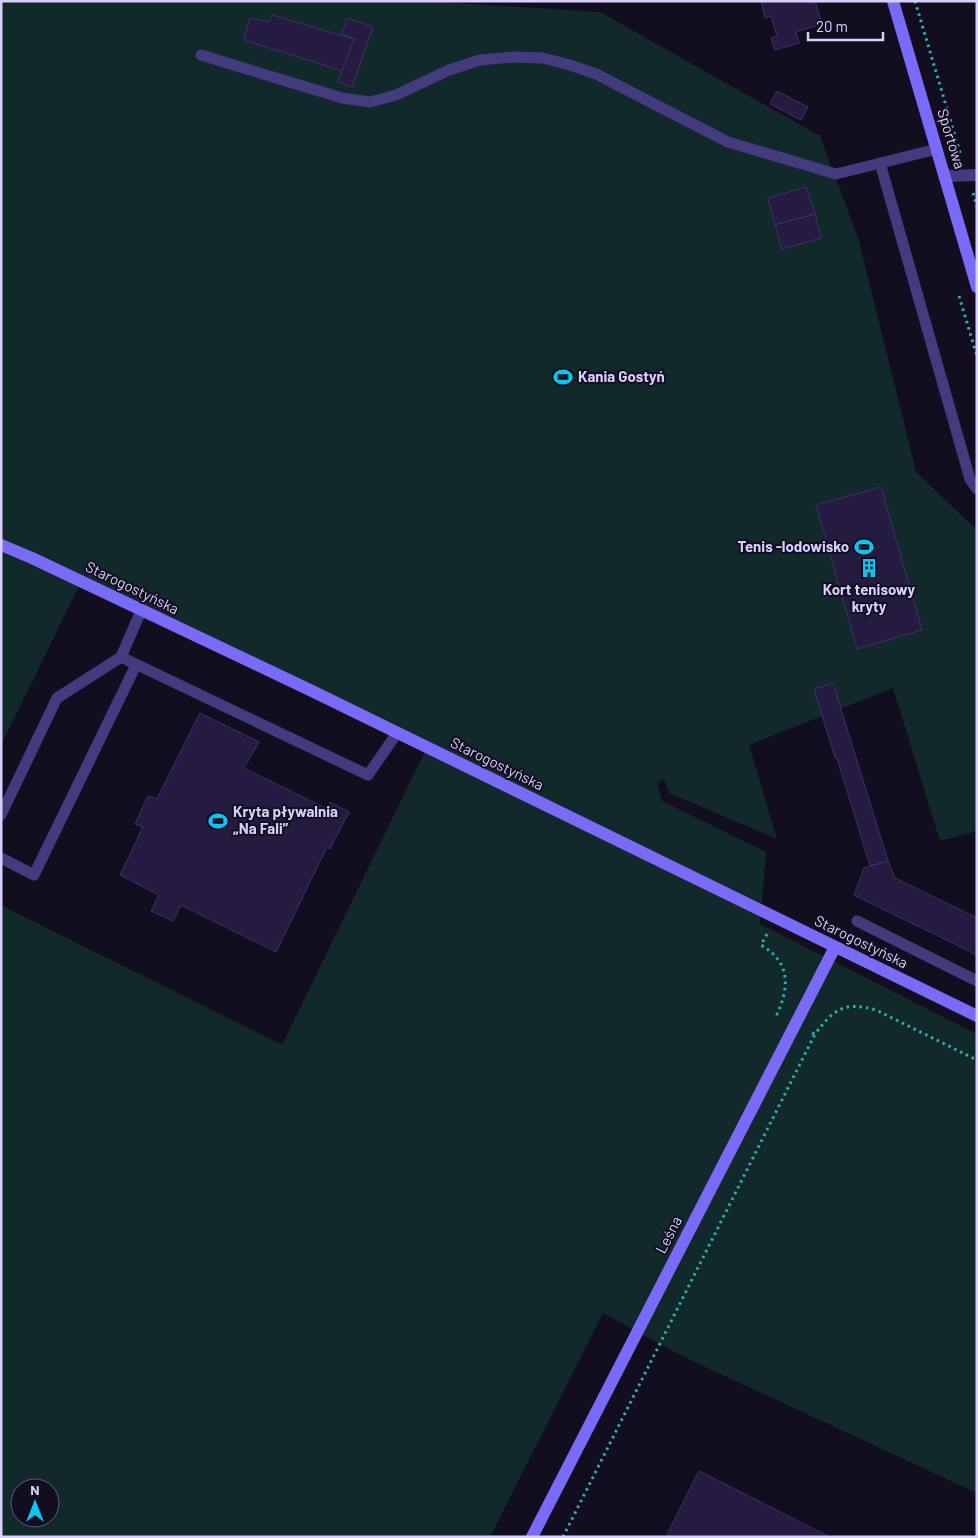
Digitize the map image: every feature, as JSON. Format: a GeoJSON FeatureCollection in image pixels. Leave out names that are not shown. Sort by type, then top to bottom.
{"type":"FeatureCollection","features":[{"type":"Feature","properties":{"kind":"street","name":"Sportowa"},"geometry":{"type":"LineString","coordinates":[[893,1],[977,287]]}},
{"type":"Feature","properties":{"kind":"street"},"geometry":{"type":"LineString","coordinates":[[945,176],[977,175]]}},
{"type":"Feature","properties":{"kind":"street","name":"Starogostyńska"},"geometry":{"type":"LineString","coordinates":[[1,546],[32,558],[397,733],[977,1016]]}},
{"type":"Feature","properties":{"kind":"street","name":"Leśna"},"geometry":{"type":"LineString","coordinates":[[532,1537],[835,947]]}},
{"type":"Feature","properties":{"kind":"lane"},"geometry":{"type":"LineString","coordinates":[[201,55],[342,98],[370,102],[396,95],[449,70],[480,60],[514,57],[543,58],[596,74],[728,142],[836,174],[937,149]]}},
{"type":"Feature","properties":{"kind":"lane"},"geometry":{"type":"LineString","coordinates":[[880,163],[970,479],[977,489]]}},
{"type":"Feature","properties":{"kind":"lane"},"geometry":{"type":"LineString","coordinates":[[1,815],[56,698],[121,657],[141,611]]}},
{"type":"Feature","properties":{"kind":"lane"},"geometry":{"type":"LineString","coordinates":[[121,657],[368,775],[397,733]]}},
{"type":"Feature","properties":{"kind":"lane"},"geometry":{"type":"LineString","coordinates":[[1,858],[34,876],[136,665]]}},
{"type":"Feature","properties":{"kind":"lane"},"geometry":{"type":"LineString","coordinates":[[857,921],[977,981]]}},
{"type":"Feature","properties":{"kind":"path"},"geometry":{"type":"LineString","coordinates":[[915,1],[962,158]]}},
{"type":"Feature","properties":{"kind":"path"},"geometry":{"type":"LineString","coordinates":[[775,918],[761,945],[777,958],[785,972],[786,986],[783,1001],[777,1014],[815,1034]]}},
{"type":"Feature","properties":{"kind":"path"},"geometry":{"type":"LineString","coordinates":[[563,1537],[815,1034],[828,1017],[840,1009],[859,1005],[876,1010],[977,1060]]}},
{"type":"Feature","properties":{"kind":"green space"},"geometry":{"type":"Polygon","coordinates":[[[1,1],[424,1],[600,12],[820,136],[859,241],[916,472],[977,530],[977,831],[940,841],[893,688],[749,745],[777,839],[669,793],[664,779],[657,782],[662,801],[766,852],[760,924],[977,1034],[977,1493],[684,1357],[603,1313],[490,1537],[1,1537],[1,905],[282,1045],[429,743],[83,578],[1,745],[1,1]]]}},
{"type":"Feature","properties":{"kind":"building"},"geometry":{"type":"Polygon","coordinates":[[[761,1],[808,1],[809,3],[815,1],[822,24],[796,32],[799,43],[775,50],[771,38],[777,36],[771,16],[765,18],[761,1]]]}},
{"type":"Feature","properties":{"kind":"building"},"geometry":{"type":"Polygon","coordinates":[[[272,15],[354,39],[343,71],[244,40],[250,18],[269,22],[272,15]]]}},
{"type":"Feature","properties":{"kind":"building"},"geometry":{"type":"Polygon","coordinates":[[[347,18],[373,27],[352,87],[338,82],[354,39],[342,34],[347,18]]]}},
{"type":"Feature","properties":{"kind":"building"},"geometry":{"type":"Polygon","coordinates":[[[777,91],[808,107],[801,120],[770,104],[777,91]]]}},
{"type":"Feature","properties":{"kind":"building"},"geometry":{"type":"Polygon","coordinates":[[[806,187],[815,214],[775,225],[768,198],[806,187]]]}},
{"type":"Feature","properties":{"kind":"building"},"geometry":{"type":"Polygon","coordinates":[[[815,214],[821,238],[782,249],[775,225],[815,214]]]}},
{"type":"Feature","properties":{"kind":"building","name":"Kort tenisowy kryty"},"geometry":{"type":"Polygon","coordinates":[[[881,487],[922,630],[857,649],[816,505],[881,487]]]}},
{"type":"Feature","properties":{"kind":"building"},"geometry":{"type":"Polygon","coordinates":[[[833,683],[888,861],[870,866],[814,689],[833,683]]]}},
{"type":"Feature","properties":{"kind":"building"},"geometry":{"type":"Polygon","coordinates":[[[200,713],[259,742],[244,768],[327,809],[330,802],[349,812],[330,849],[327,847],[276,952],[181,905],[173,921],[151,911],[159,895],[120,875],[143,827],[135,824],[148,796],[157,799],[200,713]]]}},
{"type":"Feature","properties":{"kind":"building"},"geometry":{"type":"Polygon","coordinates":[[[888,861],[895,878],[977,918],[977,955],[854,895],[864,868],[888,861]]]}},
{"type":"Feature","properties":{"kind":"building"},"geometry":{"type":"Polygon","coordinates":[[[699,1471],[830,1537],[666,1537],[699,1471]]]}},
{"type":"Feature","properties":{"kind":"place","name":"Kania Gostyń"},"geometry":{"type":"Point","coordinates":[563,377]}},
{"type":"Feature","properties":{"kind":"place","name":"Tenis -lodowisko"},"geometry":{"type":"Point","coordinates":[864,547]}},
{"type":"Feature","properties":{"kind":"place","name":"Kort tenisowy kryty"},"geometry":{"type":"Point","coordinates":[869,568]}},
{"type":"Feature","properties":{"kind":"place","name":"Kryta pływalnia „Na Fali”"},"geometry":{"type":"Point","coordinates":[218,821]}}]}
